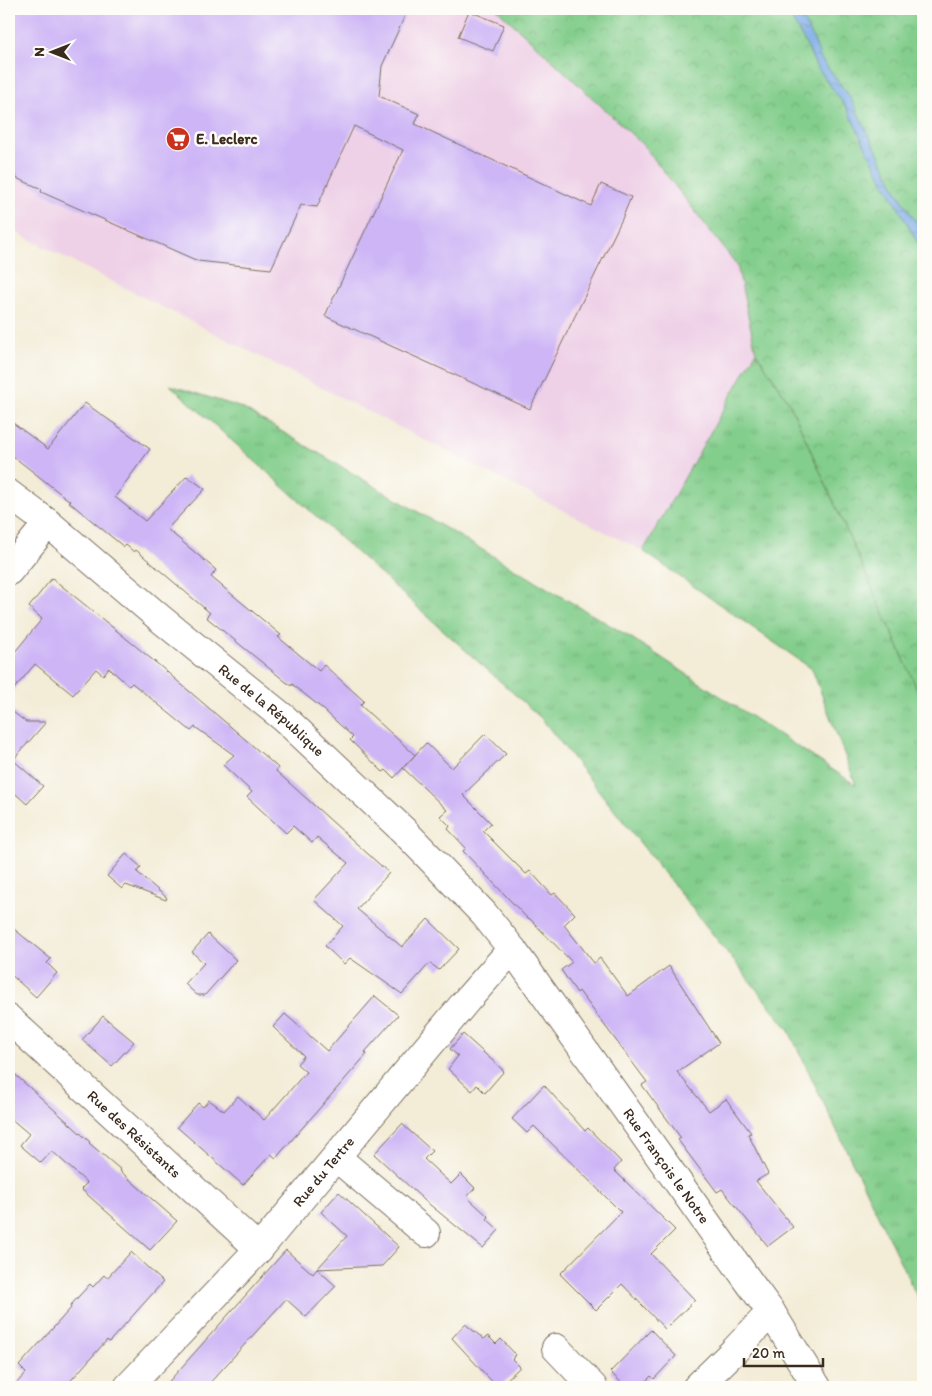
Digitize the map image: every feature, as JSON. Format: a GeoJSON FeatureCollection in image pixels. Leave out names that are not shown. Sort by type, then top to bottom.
{"type":"FeatureCollection","features":[{"type":"Feature","properties":{"kind":"street","name":"Rue de la République"},"geometry":{"type":"LineString","coordinates":[[9,494],[48,523],[162,620],[284,719],[404,831],[484,914],[512,949]]}},
{"type":"Feature","properties":{"kind":"street"},"geometry":{"type":"LineString","coordinates":[[9,571],[48,523]]}},
{"type":"Feature","properties":{"kind":"street","name":"Rue du Tertre"},"geometry":{"type":"LineString","coordinates":[[128,1387],[259,1249],[467,1000],[512,949]]}},
{"type":"Feature","properties":{"kind":"street","name":"Rue François le Notre"},"geometry":{"type":"LineString","coordinates":[[512,949],[771,1312],[817,1387]]}},
{"type":"Feature","properties":{"kind":"street","name":"Rue des Résistants"},"geometry":{"type":"LineString","coordinates":[[9,1019],[259,1249]]}},
{"type":"Feature","properties":{"kind":"street"},"geometry":{"type":"LineString","coordinates":[[336,1157],[426,1233]]}},
{"type":"Feature","properties":{"kind":"street"},"geometry":{"type":"LineString","coordinates":[[697,1387],[771,1312]]}},
{"type":"Feature","properties":{"kind":"street"},"geometry":{"type":"LineString","coordinates":[[556,1348],[593,1387]]}},
{"type":"Feature","properties":{"kind":"shaded area"},"geometry":{"type":"Polygon","coordinates":[[[9,9],[497,9],[643,145],[737,265],[756,352],[643,551],[9,229],[9,9]]]}},
{"type":"Feature","properties":{"kind":"green space"},"geometry":{"type":"Polygon","coordinates":[[[497,9],[923,9],[923,702],[790,404],[756,352],[737,265],[643,145],[497,9]]]}},
{"type":"Feature","properties":{"kind":"green space"},"geometry":{"type":"Polygon","coordinates":[[[756,352],[790,404],[923,702],[923,1309],[788,1029],[541,718],[170,385],[242,408],[630,637],[856,785],[812,669],[643,551],[756,352]]]}},
{"type":"Feature","properties":{"kind":"water"},"geometry":{"type":"Polygon","coordinates":[[[786,9],[797,9],[813,38],[821,59],[850,97],[897,191],[923,234],[923,252],[873,162],[846,107],[816,66],[786,9]]]}},
{"type":"Feature","properties":{"kind":"building","name":"E. Leclerc"},"geometry":{"type":"Polygon","coordinates":[[[9,9],[408,9],[382,66],[379,96],[419,114],[415,124],[591,206],[601,184],[631,197],[530,409],[325,316],[403,150],[354,126],[317,207],[301,205],[271,269],[198,261],[41,192],[42,189],[16,178],[9,158],[9,9]]]}},
{"type":"Feature","properties":{"kind":"building"},"geometry":{"type":"Polygon","coordinates":[[[469,11],[504,25],[493,51],[458,37],[469,11]]]}},
{"type":"Feature","properties":{"kind":"building"},"geometry":{"type":"Polygon","coordinates":[[[85,403],[150,449],[115,497],[145,521],[187,476],[205,489],[167,529],[216,570],[211,577],[281,635],[278,637],[319,671],[324,665],[364,701],[360,705],[415,755],[394,778],[386,770],[383,772],[350,740],[353,737],[324,710],[292,684],[291,686],[206,617],[210,613],[136,550],[134,552],[126,545],[124,547],[9,453],[9,420],[48,449],[85,403]]]}},
{"type":"Feature","properties":{"kind":"building"},"geometry":{"type":"Polygon","coordinates":[[[52,578],[160,666],[275,765],[278,768],[276,771],[389,873],[357,909],[402,947],[428,919],[459,949],[439,970],[430,963],[402,994],[350,958],[344,964],[325,946],[343,926],[314,900],[348,863],[317,837],[312,843],[293,826],[286,833],[247,797],[252,792],[223,765],[234,755],[195,727],[191,731],[132,683],[129,686],[109,668],[103,675],[96,669],[73,695],[35,664],[9,695],[9,659],[42,619],[29,607],[52,578]]]}},
{"type":"Feature","properties":{"kind":"building"},"geometry":{"type":"Polygon","coordinates":[[[9,709],[26,722],[46,722],[13,760],[43,786],[27,804],[9,788],[9,709]]]}},
{"type":"Feature","properties":{"kind":"building"},"geometry":{"type":"Polygon","coordinates":[[[485,734],[506,754],[463,795],[491,823],[483,831],[526,874],[530,871],[552,895],[555,893],[575,914],[564,925],[594,963],[600,958],[628,996],[669,966],[719,1043],[677,1072],[709,1111],[726,1099],[751,1133],[748,1134],[768,1174],[756,1181],[793,1227],[768,1246],[722,1189],[717,1192],[678,1140],[681,1138],[642,1085],[647,1082],[561,970],[572,962],[463,851],[466,848],[448,829],[450,826],[440,816],[447,810],[403,768],[426,743],[452,768],[485,734]]]}},
{"type":"Feature","properties":{"kind":"building"},"geometry":{"type":"Polygon","coordinates":[[[126,854],[141,867],[137,872],[167,898],[166,900],[126,885],[122,889],[107,876],[126,854]]]}},
{"type":"Feature","properties":{"kind":"building"},"geometry":{"type":"Polygon","coordinates":[[[9,925],[51,959],[47,963],[57,973],[36,997],[9,973],[9,925]]]}},
{"type":"Feature","properties":{"kind":"building"},"geometry":{"type":"Polygon","coordinates":[[[208,934],[236,960],[205,995],[197,995],[185,984],[204,963],[192,952],[208,934]]]}},
{"type":"Feature","properties":{"kind":"building"},"geometry":{"type":"Polygon","coordinates":[[[375,996],[398,1015],[365,1052],[367,1054],[276,1158],[271,1154],[243,1185],[177,1127],[198,1103],[203,1107],[209,1100],[224,1111],[238,1096],[264,1120],[306,1072],[297,1064],[304,1056],[273,1027],[285,1014],[327,1051],[375,996]]]}},
{"type":"Feature","properties":{"kind":"building"},"geometry":{"type":"Polygon","coordinates":[[[103,1016],[134,1042],[112,1066],[82,1040],[103,1016]]]}},
{"type":"Feature","properties":{"kind":"building"},"geometry":{"type":"Polygon","coordinates":[[[463,1034],[504,1071],[485,1093],[477,1085],[472,1091],[448,1069],[458,1056],[450,1049],[463,1034]]]}},
{"type":"Feature","properties":{"kind":"building"},"geometry":{"type":"Polygon","coordinates":[[[9,1069],[177,1221],[150,1250],[81,1189],[87,1183],[52,1151],[41,1163],[20,1145],[29,1134],[9,1117],[9,1069]]]}},
{"type":"Feature","properties":{"kind":"building"},"geometry":{"type":"Polygon","coordinates":[[[544,1085],[585,1131],[588,1128],[621,1162],[614,1170],[675,1230],[651,1254],[695,1300],[665,1329],[622,1284],[596,1310],[560,1274],[621,1212],[534,1126],[527,1133],[512,1119],[544,1085]]]}},
{"type":"Feature","properties":{"kind":"building"},"geometry":{"type":"Polygon","coordinates":[[[402,1124],[432,1151],[424,1159],[451,1184],[461,1174],[475,1188],[467,1197],[489,1217],[487,1219],[499,1230],[483,1248],[424,1200],[374,1154],[402,1124]]]}},
{"type":"Feature","properties":{"kind":"building"},"geometry":{"type":"Polygon","coordinates":[[[339,1192],[399,1247],[382,1266],[317,1269],[347,1236],[321,1212],[339,1192]]]}},
{"type":"Feature","properties":{"kind":"building"},"geometry":{"type":"Polygon","coordinates":[[[286,1250],[313,1274],[317,1269],[336,1286],[306,1317],[286,1299],[206,1387],[164,1387],[286,1250]]]}},
{"type":"Feature","properties":{"kind":"building"},"geometry":{"type":"Polygon","coordinates":[[[131,1252],[163,1282],[65,1387],[13,1387],[26,1373],[19,1366],[71,1308],[70,1306],[90,1284],[93,1287],[104,1275],[107,1278],[131,1252]]]}},
{"type":"Feature","properties":{"kind":"building"},"geometry":{"type":"Polygon","coordinates":[[[465,1324],[484,1339],[488,1336],[496,1344],[501,1339],[516,1355],[512,1359],[520,1367],[499,1387],[452,1338],[465,1324]]]}},
{"type":"Feature","properties":{"kind":"building"},"geometry":{"type":"Polygon","coordinates":[[[651,1330],[676,1356],[654,1379],[651,1376],[640,1387],[626,1387],[610,1372],[651,1330]]]}},
{"type":"Feature","properties":{"kind":"place","name":"E. Leclerc"},"geometry":{"type":"Point","coordinates":[178,139]}}]}
